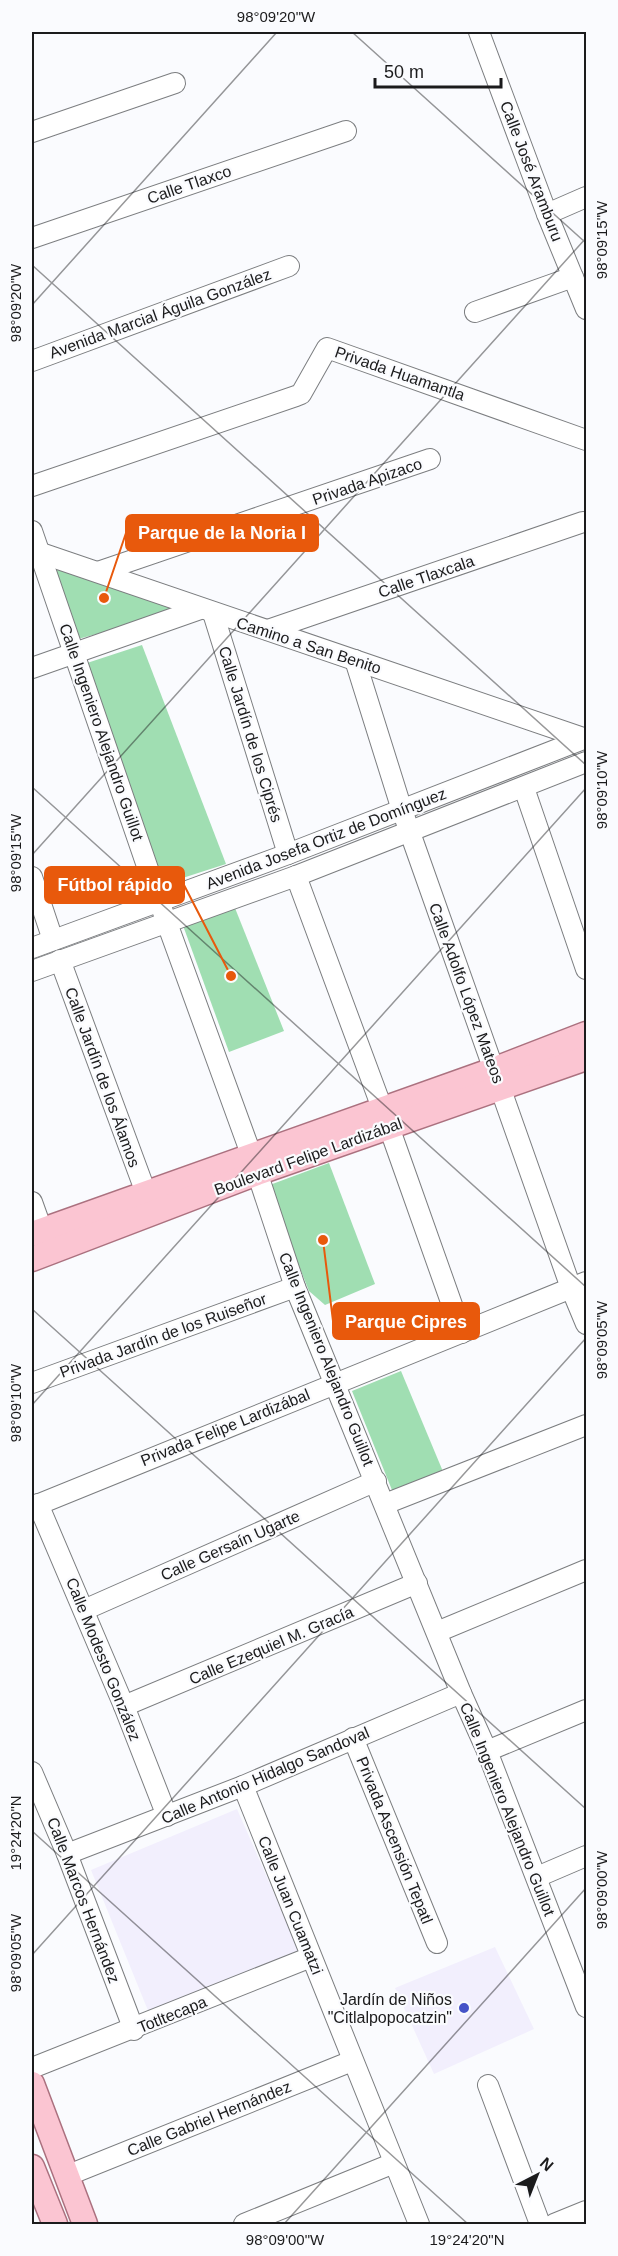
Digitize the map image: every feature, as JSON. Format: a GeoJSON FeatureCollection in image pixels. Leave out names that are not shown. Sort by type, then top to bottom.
{"type":"FeatureCollection","features":[{"type":"Feature","properties":{"kind":"main road","name":"Boulevard Felipe Lardizábal"},"geometry":{"type":"LineString","coordinates":[[497,1079],[586,1034]]}},
{"type":"Feature","properties":{"kind":"main road","name":"Boulevard Felipe Lardizábal"},"geometry":{"type":"LineString","coordinates":[[37,1232],[146,1193],[254,1163],[497,1079],[586,1058]]}},
{"type":"Feature","properties":{"kind":"main road","name":"Boulevard Felipe Lardizábal"},"geometry":{"type":"LineString","coordinates":[[32,1259],[254,1163]]}},
{"type":"Feature","properties":{"kind":"main road"},"geometry":{"type":"LineString","coordinates":[[32,2084],[86,2224]]}},
{"type":"Feature","properties":{"kind":"main road"},"geometry":{"type":"LineString","coordinates":[[32,2167],[55,2224]]}},
{"type":"Feature","properties":{"kind":"street","name":"Calle José Aramburu"},"geometry":{"type":"LineString","coordinates":[[479,32],[547,214],[586,309]]}},
{"type":"Feature","properties":{"kind":"street"},"geometry":{"type":"LineString","coordinates":[[32,132],[175,83]]}},
{"type":"Feature","properties":{"kind":"street","name":"Calle Tlaxco"},"geometry":{"type":"LineString","coordinates":[[32,238],[346,131]]}},
{"type":"Feature","properties":{"kind":"street"},"geometry":{"type":"LineString","coordinates":[[547,214],[586,197]]}},
{"type":"Feature","properties":{"kind":"street","name":"Avenida Marcial Águila González"},"geometry":{"type":"LineString","coordinates":[[32,361],[289,266]]}},
{"type":"Feature","properties":{"kind":"street"},"geometry":{"type":"LineString","coordinates":[[475,312],[573,277]]}},
{"type":"Feature","properties":{"kind":"street","name":"Privada Huamantla"},"geometry":{"type":"LineString","coordinates":[[32,486],[301,394],[327,348],[586,440]]}},
{"type":"Feature","properties":{"kind":"street","name":"Privada Apizaco"},"geometry":{"type":"LineString","coordinates":[[98,572],[430,459]]}},
{"type":"Feature","properties":{"kind":"street","name":"Calle Tlaxcala"},"geometry":{"type":"LineString","coordinates":[[268,630],[584,522]]}},
{"type":"Feature","properties":{"kind":"street","name":"Calle Ingeniero Alejandro Guillot"},"geometry":{"type":"LineString","coordinates":[[32,531],[36,551],[75,652],[159,901],[254,1163],[295,1287],[461,1693],[487,1751],[585,1996]]}},
{"type":"Feature","properties":{"kind":"street","name":"Camino a San Benito"},"geometry":{"type":"LineString","coordinates":[[36,551],[586,738]]}},
{"type":"Feature","properties":{"kind":"street"},"geometry":{"type":"LineString","coordinates":[[32,668],[75,652],[207,611]]}},
{"type":"Feature","properties":{"kind":"street","name":"Calle Jardín de los Ciprés"},"geometry":{"type":"LineString","coordinates":[[207,611],[288,854]]}},
{"type":"Feature","properties":{"kind":"street","name":"Calle Adolfo López Mateos"},"geometry":{"type":"LineString","coordinates":[[355,660],[402,810],[497,1079],[579,1285],[586,1324]]}},
{"type":"Feature","properties":{"kind":"street","name":"Avenida Josefa Ortiz de Domínguez"},"geometry":{"type":"LineString","coordinates":[[32,948],[288,854],[586,738]]}},
{"type":"Feature","properties":{"kind":"street","name":"Avenida Josefa Ortiz de Domínguez"},"geometry":{"type":"LineString","coordinates":[[32,971],[167,920],[296,876],[586,762]]}},
{"type":"Feature","properties":{"kind":"street"},"geometry":{"type":"LineString","coordinates":[[524,788],[586,969]]}},
{"type":"Feature","properties":{"kind":"street"},"geometry":{"type":"LineString","coordinates":[[296,876],[462,1333]]}},
{"type":"Feature","properties":{"kind":"street"},"geometry":{"type":"LineString","coordinates":[[32,878],[53,940]]}},
{"type":"Feature","properties":{"kind":"street","name":"Calle Jardín de los Álamos"},"geometry":{"type":"LineString","coordinates":[[60,960],[146,1193]]}},
{"type":"Feature","properties":{"kind":"street"},"geometry":{"type":"LineString","coordinates":[[32,1202],[37,1232]]}},
{"type":"Feature","properties":{"kind":"street","name":"Privada Felipe Lardizábal"},"geometry":{"type":"LineString","coordinates":[[35,1505],[579,1285]]}},
{"type":"Feature","properties":{"kind":"street","name":"Privada Jardín de los Ruiseñor"},"geometry":{"type":"LineString","coordinates":[[32,1383],[295,1287]]}},
{"type":"Feature","properties":{"kind":"street"},"geometry":{"type":"LineString","coordinates":[[385,1503],[586,1425]]}},
{"type":"Feature","properties":{"kind":"street","name":"Calle Gersaín Ugarte"},"geometry":{"type":"LineString","coordinates":[[84,1610],[376,1481]]}},
{"type":"Feature","properties":{"kind":"street","name":"Calle Modesto González"},"geometry":{"type":"LineString","coordinates":[[35,1505],[84,1610],[166,1816]]}},
{"type":"Feature","properties":{"kind":"street"},"geometry":{"type":"LineString","coordinates":[[437,1632],[586,1570]]}},
{"type":"Feature","properties":{"kind":"street","name":"Calle Ezequiel M. Gracía"},"geometry":{"type":"LineString","coordinates":[[124,1707],[417,1583]]}},
{"type":"Feature","properties":{"kind":"street","name":"Calle Antonio Hidalgo Sandoval"},"geometry":{"type":"LineString","coordinates":[[67,1854],[243,1786],[461,1693]]}},
{"type":"Feature","properties":{"kind":"street"},"geometry":{"type":"LineString","coordinates":[[487,1751],[586,1710]]}},
{"type":"Feature","properties":{"kind":"street","name":"Privada Ascensión Tepatl"},"geometry":{"type":"LineString","coordinates":[[353,1738],[437,1943]]}},
{"type":"Feature","properties":{"kind":"street","name":"Calle Marcos Hernández"},"geometry":{"type":"LineString","coordinates":[[32,1772],[67,1854],[134,2030]]}},
{"type":"Feature","properties":{"kind":"street","name":"Calle Juan Cuamatzi"},"geometry":{"type":"LineString","coordinates":[[243,1786],[419,2224]]}},
{"type":"Feature","properties":{"kind":"street"},"geometry":{"type":"LineString","coordinates":[[537,1877],[586,1856]]}},
{"type":"Feature","properties":{"kind":"street","name":"Totltecapa"},"geometry":{"type":"LineString","coordinates":[[32,2068],[134,2030],[311,1957]]}},
{"type":"Feature","properties":{"kind":"street","name":"Calle Gabriel Hernández"},"geometry":{"type":"LineString","coordinates":[[66,2176],[352,2061]]}},
{"type":"Feature","properties":{"kind":"street"},"geometry":{"type":"LineString","coordinates":[[488,2085],[540,2224]]}},
{"type":"Feature","properties":{"kind":"street"},"geometry":{"type":"LineString","coordinates":[[249,2224],[394,2163]]}},
{"type":"Feature","properties":{"kind":"street"},"geometry":{"type":"LineString","coordinates":[[554,2224],[586,2211]]}},
{"type":"Feature","properties":{"kind":"shaded area"},"geometry":{"type":"Polygon","coordinates":[[[237,1809],[301,1955],[149,2013],[91,1870],[237,1809]]]}},
{"type":"Feature","properties":{"kind":"shaded area","name":"Jardín de Niños \"Citlalpopocatzin\""},"geometry":{"type":"Polygon","coordinates":[[[495,1947],[534,2029],[434,2074],[395,1988],[495,1947]]]}},
{"type":"Feature","properties":{"kind":"green space"},"geometry":{"type":"Polygon","coordinates":[[[50,565],[183,611],[78,639],[50,565]]]}},
{"type":"Feature","properties":{"kind":"green space"},"geometry":{"type":"Polygon","coordinates":[[[142,645],[226,864],[164,884],[84,664],[142,645]]]}},
{"type":"Feature","properties":{"kind":"green space"},"geometry":{"type":"Polygon","coordinates":[[[233,903],[284,1031],[229,1052],[181,920],[233,903]]]}},
{"type":"Feature","properties":{"kind":"green space"},"geometry":{"type":"Polygon","coordinates":[[[329,1163],[375,1284],[325,1305],[309,1291],[267,1186],[329,1163]]]}},
{"type":"Feature","properties":{"kind":"green space"},"geometry":{"type":"Polygon","coordinates":[[[401,1371],[444,1474],[394,1495],[352,1391],[401,1371]]]}},
{"type":"Feature","properties":{"kind":"place","name":"Parque de la Noria I"},"geometry":{"type":"Point","coordinates":[104,598]}},
{"type":"Feature","properties":{"kind":"place","name":"Fútbol rápido"},"geometry":{"type":"Point","coordinates":[231,976]}},
{"type":"Feature","properties":{"kind":"place","name":"Parque Cipres"},"geometry":{"type":"Point","coordinates":[323,1240]}},
{"type":"Feature","properties":{"kind":"place","name":"Jardín de Niños \"Citlalpopocatzin\""},"geometry":{"type":"Point","coordinates":[464,2008]}}]}
